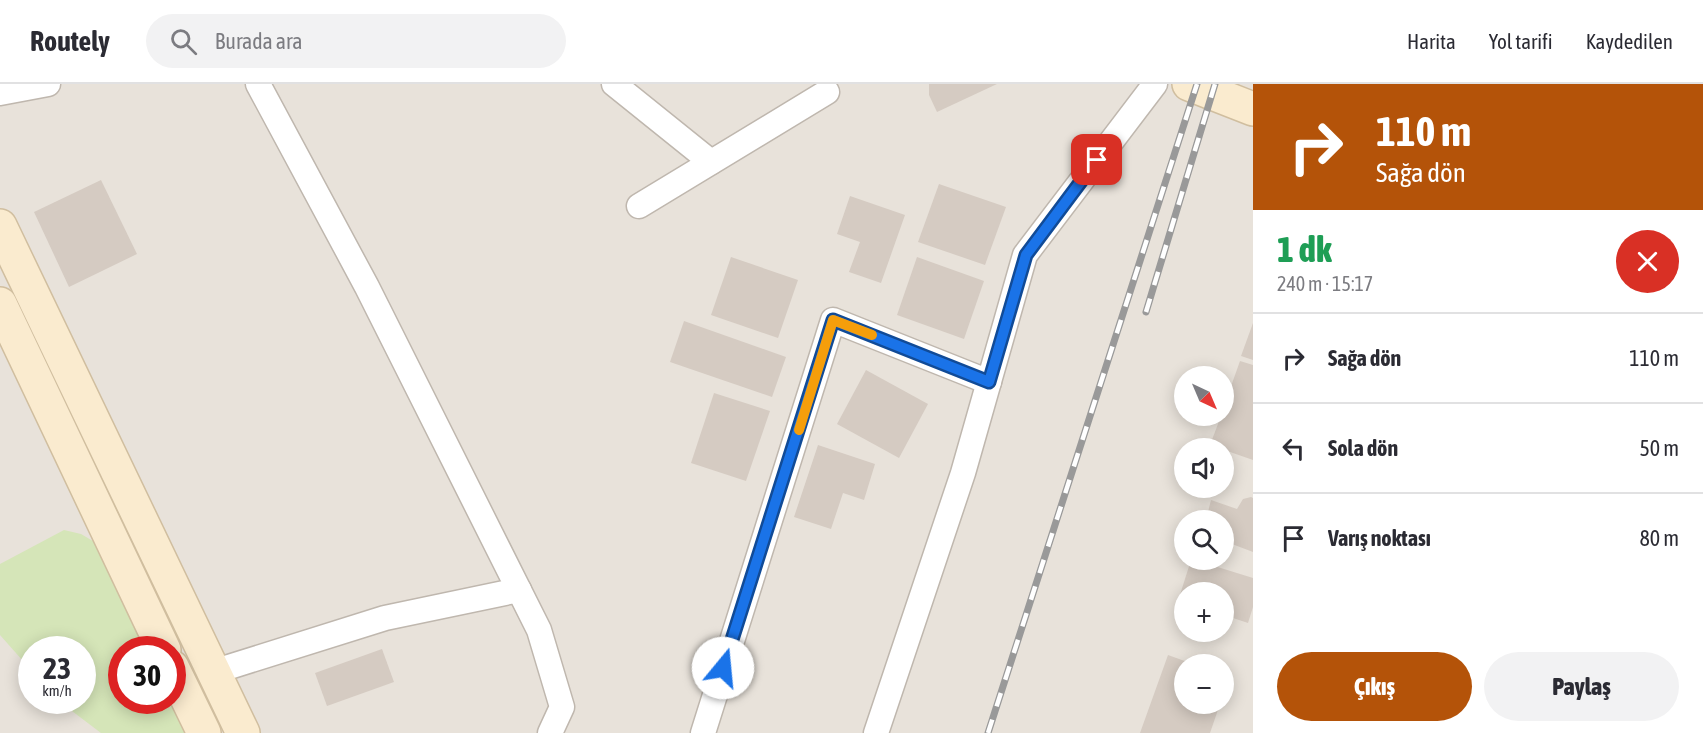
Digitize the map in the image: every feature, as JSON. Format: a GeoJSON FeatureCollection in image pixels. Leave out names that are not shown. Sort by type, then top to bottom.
{"type":"FeatureCollection","features":[{"type":"Feature","properties":{"kind":"main road"},"geometry":{"type":"LineString","coordinates":[[1189,84],[1253,109]]}},
{"type":"Feature","properties":{"kind":"main road"},"geometry":{"type":"LineString","coordinates":[[0,226],[243,733]]}},
{"type":"Feature","properties":{"kind":"main road"},"geometry":{"type":"LineString","coordinates":[[0,304],[157,636]]}},
{"type":"Feature","properties":{"kind":"main road"},"geometry":{"type":"LineString","coordinates":[[186,696],[204,733]]}},
{"type":"Feature","properties":{"kind":"street"},"geometry":{"type":"LineString","coordinates":[[0,93],[48,84]]}},
{"type":"Feature","properties":{"kind":"street"},"geometry":{"type":"LineString","coordinates":[[258,84],[367,287],[539,630],[562,706],[550,733]]}},
{"type":"Feature","properties":{"kind":"street"},"geometry":{"type":"LineString","coordinates":[[614,84],[711,162]]}},
{"type":"Feature","properties":{"kind":"street"},"geometry":{"type":"LineString","coordinates":[[876,733],[963,473],[1026,255],[1155,84]]}},
{"type":"Feature","properties":{"kind":"street"},"geometry":{"type":"LineString","coordinates":[[639,206],[827,92]]}},
{"type":"Feature","properties":{"kind":"street"},"geometry":{"type":"LineString","coordinates":[[703,733],[833,320],[989,382]]}},
{"type":"Feature","properties":{"kind":"street"},"geometry":{"type":"LineString","coordinates":[[213,672],[385,618],[519,590]]}},
{"type":"Feature","properties":{"kind":"shaded area"},"geometry":{"type":"Polygon","coordinates":[[[0,84],[1253,84],[1253,733],[0,733],[0,84]]]}},
{"type":"Feature","properties":{"kind":"green space"},"geometry":{"type":"Polygon","coordinates":[[[64,530],[81,534],[98,544],[143,636],[108,636],[108,714],[179,714],[189,733],[101,733],[76,714],[96,714],[96,636],[18,636],[18,655],[0,635],[0,564],[64,530]]]}},
{"type":"Feature","properties":{"kind":"building"},"geometry":{"type":"Polygon","coordinates":[[[929,84],[997,84],[937,112],[929,95],[929,84]]]}},
{"type":"Feature","properties":{"kind":"building"},"geometry":{"type":"Polygon","coordinates":[[[101,180],[137,254],[69,287],[34,212],[101,180]]]}},
{"type":"Feature","properties":{"kind":"building"},"geometry":{"type":"Polygon","coordinates":[[[939,184],[1006,207],[985,265],[918,242],[939,184]]]}},
{"type":"Feature","properties":{"kind":"building"},"geometry":{"type":"Polygon","coordinates":[[[850,196],[905,215],[881,283],[849,272],[860,242],[837,234],[850,196]]]}},
{"type":"Feature","properties":{"kind":"building"},"geometry":{"type":"Polygon","coordinates":[[[731,257],[798,280],[778,338],[711,315],[731,257]]]}},
{"type":"Feature","properties":{"kind":"building"},"geometry":{"type":"Polygon","coordinates":[[[917,257],[984,281],[964,339],[897,315],[917,257]]]}},
{"type":"Feature","properties":{"kind":"building"},"geometry":{"type":"Polygon","coordinates":[[[684,321],[786,357],[772,397],[670,362],[684,321]]]}},
{"type":"Feature","properties":{"kind":"building"},"geometry":{"type":"Polygon","coordinates":[[[1253,323],[1253,360],[1241,356],[1253,323]]]}},
{"type":"Feature","properties":{"kind":"building"},"geometry":{"type":"Polygon","coordinates":[[[1240,361],[1253,365],[1253,460],[1234,453],[1234,438],[1213,438],[1217,426],[1234,426],[1234,378],[1240,361]]]}},
{"type":"Feature","properties":{"kind":"building"},"geometry":{"type":"Polygon","coordinates":[[[866,370],[928,404],[899,458],[837,424],[866,370]]]}},
{"type":"Feature","properties":{"kind":"building"},"geometry":{"type":"Polygon","coordinates":[[[714,393],[770,411],[746,481],[691,463],[714,393]]]}},
{"type":"Feature","properties":{"kind":"building"},"geometry":{"type":"Polygon","coordinates":[[[818,445],[875,464],[864,500],[843,493],[831,529],[794,517],[818,445]]]}},
{"type":"Feature","properties":{"kind":"building"},"geometry":{"type":"Polygon","coordinates":[[[1253,498],[1253,552],[1234,545],[1234,510],[1208,510],[1211,500],[1237,509],[1243,499],[1253,498]]]}},
{"type":"Feature","properties":{"kind":"building"},"geometry":{"type":"Polygon","coordinates":[[[1188,570],[1227,570],[1253,578],[1253,607],[1248,623],[1234,618],[1234,582],[1184,582],[1188,570]]]}},
{"type":"Feature","properties":{"kind":"building"},"geometry":{"type":"Polygon","coordinates":[[[382,649],[394,682],[327,706],[315,673],[382,649]]]}},
{"type":"Feature","properties":{"kind":"building"},"geometry":{"type":"Polygon","coordinates":[[[1168,655],[1174,657],[1174,714],[1217,714],[1210,733],[1140,733],[1168,655]]]}},
{"type":"Feature","properties":{"kind":"railway"},"geometry":{"type":"LineString","coordinates":[[988,733],[1197,84]]}},
{"type":"Feature","properties":{"kind":"railway"},"geometry":{"type":"LineString","coordinates":[[1146,312],[1215,84]]}},
{"type":"Feature","properties":{"kind":"slow traffic"},"geometry":{"type":"LineString","coordinates":[[799,430],[833,320],[872,335]]}},
{"type":"Feature","properties":{"kind":"route"},"geometry":{"type":"LineString","coordinates":[[723,668],[833,320],[989,382],[1026,255],[1097,160]]}}]}
